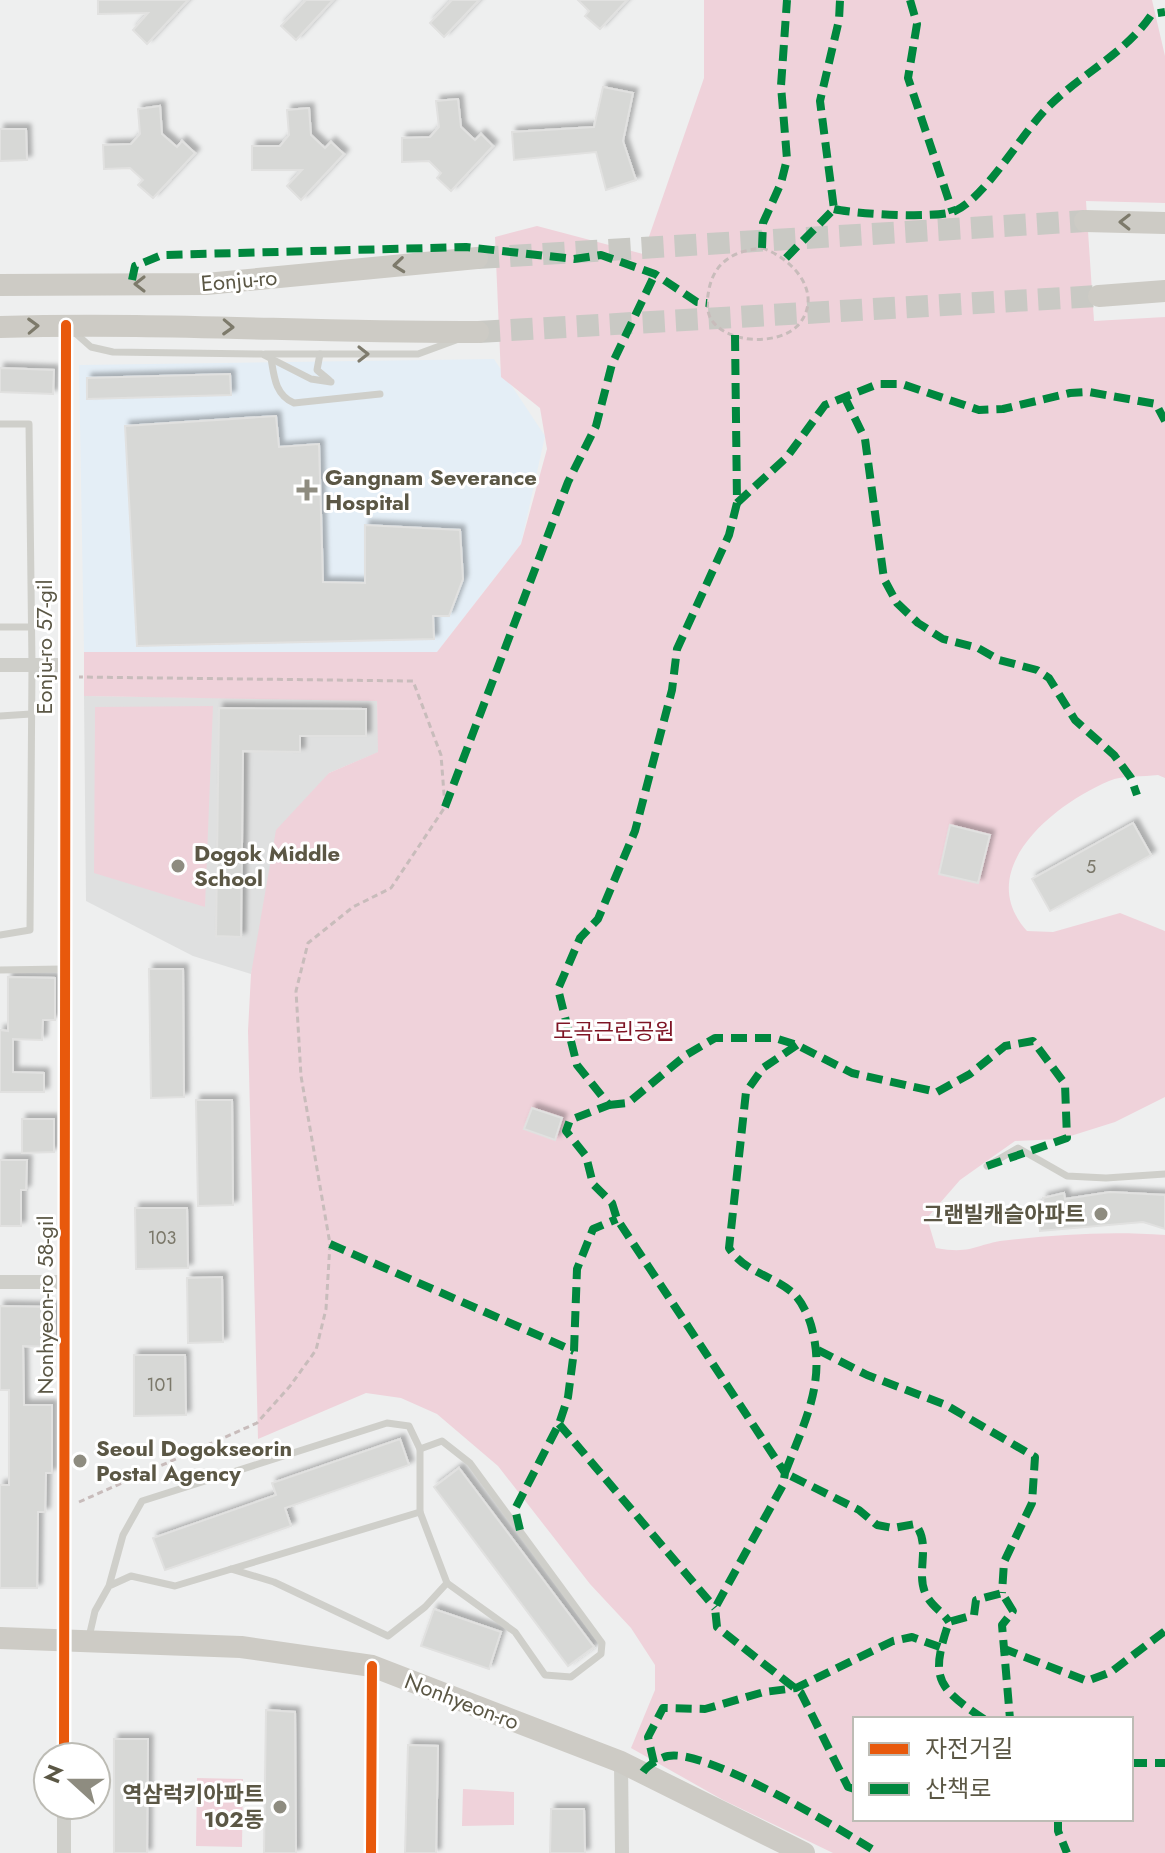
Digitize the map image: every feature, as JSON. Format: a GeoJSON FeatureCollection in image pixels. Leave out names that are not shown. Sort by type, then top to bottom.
{"type":"FeatureCollection","features":[{"type":"Feature","properties":{"kind":"main road"},"geometry":{"type":"LineString","coordinates":[[1085,221],[1165,223]]}},
{"type":"Feature","properties":{"kind":"main road","name":"Eonju-ro"},"geometry":{"type":"LineString","coordinates":[[0,285],[206,284],[477,258]]}},
{"type":"Feature","properties":{"kind":"main road"},"geometry":{"type":"LineString","coordinates":[[1099,296],[1165,291]]}},
{"type":"Feature","properties":{"kind":"main road","name":"Eonju-ro"},"geometry":{"type":"LineString","coordinates":[[0,327],[66,325],[478,332]]}},
{"type":"Feature","properties":{"kind":"main road","name":"Nonhyeon-ro"},"geometry":{"type":"LineString","coordinates":[[0,1638],[241,1647],[372,1666],[621,1762],[804,1853]]}},
{"type":"Feature","properties":{"kind":"street","name":"Eonju-ro 57-gil"},"geometry":{"type":"LineString","coordinates":[[62,969],[66,325]]}},
{"type":"Feature","properties":{"kind":"street"},"geometry":{"type":"LineString","coordinates":[[0,665],[63,665]]}},
{"type":"Feature","properties":{"kind":"street","name":"Nonhyeon-ro 58-gil"},"geometry":{"type":"LineString","coordinates":[[62,969],[66,1507],[62,1639],[64,1741]]}},
{"type":"Feature","properties":{"kind":"street"},"geometry":{"type":"LineString","coordinates":[[0,1282],[64,1282]]}},
{"type":"Feature","properties":{"kind":"street"},"geometry":{"type":"LineString","coordinates":[[371,1853],[372,1666]]}},
{"type":"Feature","properties":{"kind":"street"},"geometry":{"type":"LineString","coordinates":[[621,1762],[622,1853]]}},
{"type":"Feature","properties":{"kind":"street"},"geometry":{"type":"LineString","coordinates":[[64,1821],[64,1853]]}},
{"type":"Feature","properties":{"kind":"lane"},"geometry":{"type":"LineString","coordinates":[[66,325],[91,347],[113,352],[418,354],[478,332]]}},
{"type":"Feature","properties":{"kind":"lane"},"geometry":{"type":"LineString","coordinates":[[262,354],[311,379],[331,382],[317,370],[320,354]]}},
{"type":"Feature","properties":{"kind":"lane"},"geometry":{"type":"LineString","coordinates":[[271,358],[276,384],[285,399],[294,403],[380,394]]}},
{"type":"Feature","properties":{"kind":"lane"},"geometry":{"type":"LineString","coordinates":[[0,424],[29,424],[32,665],[30,930],[0,935]]}},
{"type":"Feature","properties":{"kind":"lane"},"geometry":{"type":"LineString","coordinates":[[0,627],[31,627]]}},
{"type":"Feature","properties":{"kind":"lane"},"geometry":{"type":"LineString","coordinates":[[0,716],[31,714]]}},
{"type":"Feature","properties":{"kind":"lane"},"geometry":{"type":"LineString","coordinates":[[0,970],[62,969]]}},
{"type":"Feature","properties":{"kind":"lane"},"geometry":{"type":"LineString","coordinates":[[987,1166],[1018,1148],[1067,1176],[1165,1175]]}},
{"type":"Feature","properties":{"kind":"lane"},"geometry":{"type":"LineString","coordinates":[[88,1639],[95,1611],[109,1586],[123,1535],[142,1501],[387,1423],[409,1426],[420,1449],[420,1512],[447,1583],[515,1632],[545,1675],[571,1677],[601,1654],[602,1643],[470,1463],[442,1441],[420,1449]]}},
{"type":"Feature","properties":{"kind":"lane"},"geometry":{"type":"LineString","coordinates":[[109,1586],[131,1576],[175,1586],[420,1512]]}},
{"type":"Feature","properties":{"kind":"lane"},"geometry":{"type":"LineString","coordinates":[[231,1569],[274,1582],[388,1636],[425,1607],[447,1583]]}},
{"type":"Feature","properties":{"kind":"path"},"geometry":{"type":"LineString","coordinates":[[762,248],[780,254],[795,266],[804,283],[807,303],[801,321],[789,332],[773,338],[735,335],[710,319],[707,303],[710,278],[723,261],[741,250],[762,248]]}},
{"type":"Feature","properties":{"kind":"path"},"geometry":{"type":"LineString","coordinates":[[63,665],[84,678],[413,681],[441,755],[445,807],[391,888],[353,907],[308,943],[296,991],[301,1076],[330,1244],[326,1309],[316,1350],[290,1386],[257,1423],[66,1507]]}},
{"type":"Feature","properties":{"kind":"shaded area","name":"Gangnam Severance Hospital"},"geometry":{"type":"Polygon","coordinates":[[[494,359],[545,436],[521,544],[437,652],[84,652],[79,365],[494,359]]]}},
{"type":"Feature","properties":{"kind":"shaded area","name":"Dogok Middle School"},"geometry":{"type":"Polygon","coordinates":[[[84,696],[377,700],[379,752],[329,773],[261,934],[251,974],[193,956],[86,901],[84,696]]]}},
{"type":"Feature","properties":{"kind":"green space","name":"도곡근린공원"},"geometry":{"type":"Polygon","coordinates":[[[704,0],[1152,0],[1165,56],[1165,203],[1086,201],[1094,321],[1165,317],[1165,778],[1158,775],[1115,779],[1065,806],[1044,822],[1027,842],[1014,863],[1009,885],[1012,908],[1027,931],[1053,932],[1120,913],[1165,931],[1165,1097],[1115,1122],[1061,1139],[1015,1141],[960,1180],[927,1218],[936,1248],[949,1250],[998,1241],[1068,1235],[1165,1235],[1165,1853],[833,1853],[723,1800],[631,1748],[655,1690],[655,1665],[631,1628],[590,1584],[498,1466],[437,1414],[401,1398],[366,1393],[258,1439],[248,1031],[251,974],[276,830],[329,773],[378,752],[377,701],[84,696],[84,652],[437,652],[521,544],[547,449],[540,408],[501,377],[495,237],[537,226],[643,254],[704,78],[704,0]]]}},
{"type":"Feature","properties":{"kind":"green space"},"geometry":{"type":"Polygon","coordinates":[[[213,706],[205,907],[94,873],[95,707],[213,706]]]}},
{"type":"Feature","properties":{"kind":"green space"},"geometry":{"type":"Polygon","coordinates":[[[197,1778],[243,1779],[242,1847],[196,1846],[197,1778]]]}},
{"type":"Feature","properties":{"kind":"green space"},"geometry":{"type":"Polygon","coordinates":[[[463,1789],[514,1792],[514,1825],[462,1826],[463,1789]]]}},
{"type":"Feature","properties":{"kind":"building"},"geometry":{"type":"Polygon","coordinates":[[[98,0],[188,0],[147,44],[133,30],[148,13],[98,14],[98,0]]]}},
{"type":"Feature","properties":{"kind":"building"},"geometry":{"type":"Polygon","coordinates":[[[306,0],[333,0],[296,40],[281,26],[306,0]]]}},
{"type":"Feature","properties":{"kind":"building"},"geometry":{"type":"Polygon","coordinates":[[[452,0],[479,0],[444,37],[430,23],[452,0]]]}},
{"type":"Feature","properties":{"kind":"building"},"geometry":{"type":"Polygon","coordinates":[[[578,0],[627,0],[600,29],[585,16],[589,11],[578,0]]]}},
{"type":"Feature","properties":{"kind":"building"},"geometry":{"type":"Polygon","coordinates":[[[603,87],[633,93],[623,141],[636,180],[606,190],[596,152],[514,160],[512,132],[594,127],[603,87]]]}},
{"type":"Feature","properties":{"kind":"building"},"geometry":{"type":"Polygon","coordinates":[[[458,99],[461,127],[475,140],[481,134],[493,146],[451,191],[437,178],[441,173],[429,161],[402,162],[402,138],[430,137],[439,127],[436,101],[458,99]]]}},
{"type":"Feature","properties":{"kind":"building"},"geometry":{"type":"Polygon","coordinates":[[[160,106],[162,134],[177,147],[182,141],[195,153],[153,198],[138,185],[143,180],[130,168],[104,169],[103,145],[131,144],[140,134],[138,109],[160,106]]]}},
{"type":"Feature","properties":{"kind":"building"},"geometry":{"type":"Polygon","coordinates":[[[309,108],[311,135],[325,148],[331,142],[344,154],[301,200],[287,186],[302,170],[252,170],[252,146],[280,146],[289,135],[287,110],[309,108]]]}},
{"type":"Feature","properties":{"kind":"building"},"geometry":{"type":"Polygon","coordinates":[[[0,129],[26,129],[27,160],[0,161],[0,129]]]}},
{"type":"Feature","properties":{"kind":"building"},"geometry":{"type":"Polygon","coordinates":[[[0,368],[54,370],[53,394],[0,392],[0,368]]]}},
{"type":"Feature","properties":{"kind":"building"},"geometry":{"type":"Polygon","coordinates":[[[230,374],[231,395],[87,399],[87,378],[230,374]]]}},
{"type":"Feature","properties":{"kind":"building","name":"Gangnam Severance Hospital"},"geometry":{"type":"Polygon","coordinates":[[[276,416],[279,447],[319,444],[323,582],[365,583],[365,525],[460,530],[463,579],[449,616],[433,616],[434,639],[137,646],[125,426],[276,416]]]}},
{"type":"Feature","properties":{"kind":"building"},"geometry":{"type":"Polygon","coordinates":[[[219,708],[366,709],[366,736],[300,736],[300,752],[243,751],[241,937],[216,936],[219,708]]]}},
{"type":"Feature","properties":{"kind":"building"},"geometry":{"type":"Polygon","coordinates":[[[1133,823],[1151,855],[1050,911],[1032,879],[1133,823]]]}},
{"type":"Feature","properties":{"kind":"building"},"geometry":{"type":"Polygon","coordinates":[[[950,825],[990,835],[978,883],[939,874],[950,825]]]}},
{"type":"Feature","properties":{"kind":"building"},"geometry":{"type":"Polygon","coordinates":[[[149,969],[183,969],[184,1097],[151,1098],[149,969]]]}},
{"type":"Feature","properties":{"kind":"building"},"geometry":{"type":"Polygon","coordinates":[[[8,977],[55,978],[55,1020],[43,1020],[42,1040],[13,1039],[13,1072],[44,1073],[44,1092],[0,1092],[0,1030],[8,1031],[8,977]]]}},
{"type":"Feature","properties":{"kind":"building"},"geometry":{"type":"Polygon","coordinates":[[[196,1100],[232,1100],[233,1205],[198,1206],[196,1100]]]}},
{"type":"Feature","properties":{"kind":"building"},"geometry":{"type":"Polygon","coordinates":[[[532,1108],[562,1118],[555,1140],[524,1129],[532,1108]]]}},
{"type":"Feature","properties":{"kind":"building"},"geometry":{"type":"Polygon","coordinates":[[[22,1119],[54,1119],[54,1152],[22,1153],[22,1119]]]}},
{"type":"Feature","properties":{"kind":"building"},"geometry":{"type":"Polygon","coordinates":[[[0,1160],[27,1160],[26,1190],[21,1190],[21,1226],[0,1226],[0,1160]]]}},
{"type":"Feature","properties":{"kind":"building","name":"그랜빌캐슬아파트"},"geometry":{"type":"Polygon","coordinates":[[[1110,1192],[1165,1195],[1165,1229],[1143,1222],[1040,1231],[1037,1206],[1044,1204],[1043,1198],[1064,1193],[1065,1199],[1110,1192]]]}},
{"type":"Feature","properties":{"kind":"building"},"geometry":{"type":"Polygon","coordinates":[[[135,1208],[187,1208],[188,1268],[136,1269],[135,1208]]]}},
{"type":"Feature","properties":{"kind":"building"},"geometry":{"type":"Polygon","coordinates":[[[222,1277],[223,1342],[188,1343],[187,1278],[222,1277]]]}},
{"type":"Feature","properties":{"kind":"building"},"geometry":{"type":"Polygon","coordinates":[[[0,1306],[55,1307],[55,1347],[23,1346],[24,1405],[52,1405],[52,1473],[46,1473],[45,1512],[38,1512],[37,1588],[0,1588],[0,1485],[9,1485],[9,1390],[0,1390],[0,1306]]]}},
{"type":"Feature","properties":{"kind":"building"},"geometry":{"type":"Polygon","coordinates":[[[134,1355],[185,1355],[186,1415],[134,1416],[134,1355]]]}},
{"type":"Feature","properties":{"kind":"building"},"geometry":{"type":"Polygon","coordinates":[[[400,1439],[409,1465],[285,1508],[291,1526],[165,1570],[153,1538],[276,1495],[272,1483],[400,1439]]]}},
{"type":"Feature","properties":{"kind":"building"},"geometry":{"type":"Polygon","coordinates":[[[459,1468],[594,1647],[568,1666],[434,1487],[459,1468]]]}},
{"type":"Feature","properties":{"kind":"building"},"geometry":{"type":"Polygon","coordinates":[[[434,1609],[501,1632],[489,1669],[421,1646],[434,1609]]]}},
{"type":"Feature","properties":{"kind":"building","name":"역삼럭키아파트 102동"},"geometry":{"type":"Polygon","coordinates":[[[266,1710],[295,1712],[296,1853],[264,1853],[266,1710]]]}},
{"type":"Feature","properties":{"kind":"building"},"geometry":{"type":"Polygon","coordinates":[[[114,1739],[148,1739],[147,1853],[114,1853],[114,1739]]]}},
{"type":"Feature","properties":{"kind":"building"},"geometry":{"type":"Polygon","coordinates":[[[408,1745],[438,1746],[436,1853],[405,1853],[408,1745]]]}},
{"type":"Feature","properties":{"kind":"building"},"geometry":{"type":"Polygon","coordinates":[[[551,1809],[584,1809],[585,1853],[550,1853],[551,1809]]]}},
{"type":"Feature","properties":{"kind":"tunnel"},"geometry":{"type":"LineString","coordinates":[[477,258],[1085,221]]}},
{"type":"Feature","properties":{"kind":"tunnel"},"geometry":{"type":"LineString","coordinates":[[478,332],[1099,296]]}},
{"type":"Feature","properties":{"kind":"marked path"},"geometry":{"type":"LineString","coordinates":[[762,248],[763,223],[781,183],[787,159],[781,86],[787,0]]}},
{"type":"Feature","properties":{"kind":"marked path"},"geometry":{"type":"LineString","coordinates":[[786,258],[834,209],[820,101],[839,20],[840,0]]}},
{"type":"Feature","properties":{"kind":"marked path"},"geometry":{"type":"LineString","coordinates":[[910,0],[917,24],[908,78],[953,213]]}},
{"type":"Feature","properties":{"kind":"marked path"},"geometry":{"type":"LineString","coordinates":[[834,209],[915,215],[946,213],[967,204],[1048,107],[1116,52],[1152,14],[1165,12]]}},
{"type":"Feature","properties":{"kind":"marked path"},"geometry":{"type":"LineString","coordinates":[[132,280],[135,266],[162,255],[466,247],[574,259],[601,255],[655,274],[697,302],[707,303]]}},
{"type":"Feature","properties":{"kind":"marked path"},"geometry":{"type":"LineString","coordinates":[[445,807],[568,482],[596,426],[612,364],[655,274]]}},
{"type":"Feature","properties":{"kind":"marked path"},"geometry":{"type":"LineString","coordinates":[[735,335],[737,503],[729,535],[677,649],[672,690],[635,831],[598,919],[580,938],[558,989],[577,1065],[609,1105],[570,1120],[566,1131],[586,1156],[593,1184],[612,1203],[617,1219],[785,1473],[783,1485],[715,1608],[717,1627],[801,1693],[848,1787],[853,1788]]}},
{"type":"Feature","properties":{"kind":"marked path"},"geometry":{"type":"LineString","coordinates":[[737,503],[787,457],[825,405],[878,384],[902,384],[979,410],[1003,409],[1070,393],[1089,392],[1156,404],[1165,421]]}},
{"type":"Feature","properties":{"kind":"marked path"},"geometry":{"type":"LineString","coordinates":[[844,396],[865,439],[884,579],[897,603],[918,623],[943,639],[978,648],[999,660],[1037,670],[1049,678],[1075,720],[1114,755],[1131,778],[1137,795]]}},
{"type":"Feature","properties":{"kind":"marked path"},"geometry":{"type":"LineString","coordinates":[[609,1105],[628,1103],[686,1055],[715,1038],[775,1038],[797,1045],[852,1073],[937,1092],[970,1074],[1005,1046],[1033,1041],[1065,1084],[1067,1138],[987,1166]]}},
{"type":"Feature","properties":{"kind":"marked path"},"geometry":{"type":"LineString","coordinates":[[797,1045],[763,1068],[746,1092],[729,1248],[750,1268],[793,1293],[811,1325],[815,1346],[815,1383],[812,1400],[785,1473],[859,1510],[877,1525],[893,1528],[915,1524],[923,1541],[924,1589],[930,1601],[949,1622]]}},
{"type":"Feature","properties":{"kind":"marked path"},"geometry":{"type":"LineString","coordinates":[[520,1530],[515,1509],[559,1424],[568,1397],[574,1351],[577,1269],[593,1229],[617,1219]]}},
{"type":"Feature","properties":{"kind":"marked path"},"geometry":{"type":"LineString","coordinates":[[330,1244],[574,1351]]}},
{"type":"Feature","properties":{"kind":"marked path"},"geometry":{"type":"LineString","coordinates":[[818,1350],[867,1375],[946,1405],[1035,1457],[1032,1503],[1004,1562],[1002,1593]]}},
{"type":"Feature","properties":{"kind":"marked path"},"geometry":{"type":"LineString","coordinates":[[559,1424],[715,1608]]}},
{"type":"Feature","properties":{"kind":"marked path"},"geometry":{"type":"LineString","coordinates":[[981,1717],[947,1689],[941,1680],[940,1656],[949,1622],[974,1615],[976,1600],[1002,1593],[1013,1611],[1002,1625],[1010,1717]]}},
{"type":"Feature","properties":{"kind":"marked path"},"geometry":{"type":"LineString","coordinates":[[1002,1648],[1087,1681],[1111,1672],[1165,1631]]}},
{"type":"Feature","properties":{"kind":"marked path"},"geometry":{"type":"LineString","coordinates":[[654,1763],[648,1737],[663,1708],[705,1709],[764,1692],[796,1688],[893,1641],[912,1637],[940,1647]]}},
{"type":"Feature","properties":{"kind":"marked path"},"geometry":{"type":"LineString","coordinates":[[643,1772],[654,1762],[668,1756],[686,1757],[712,1765],[774,1793],[878,1853]]}},
{"type":"Feature","properties":{"kind":"marked path"},"geometry":{"type":"LineString","coordinates":[[1133,1763],[1165,1763]]}},
{"type":"Feature","properties":{"kind":"marked path"},"geometry":{"type":"LineString","coordinates":[[1058,1821],[1058,1831],[1067,1853]]}},
{"type":"Feature","properties":{"kind":"cycle path"},"geometry":{"type":"LineString","coordinates":[[64,1741],[66,325]]}},
{"type":"Feature","properties":{"kind":"cycle path"},"geometry":{"type":"LineString","coordinates":[[371,1853],[372,1666]]}},
{"type":"Feature","properties":{"kind":"place","name":"Gangnam Severance Hospital"},"geometry":{"type":"Point","coordinates":[307,490]}},
{"type":"Feature","properties":{"kind":"place","name":"Dogok Middle School"},"geometry":{"type":"Point","coordinates":[178,866]}},
{"type":"Feature","properties":{"kind":"place","name":"그랜빌캐슬아파트"},"geometry":{"type":"Point","coordinates":[1101,1214]}},
{"type":"Feature","properties":{"kind":"place","name":"Seoul Dogokseorin Postal Agency"},"geometry":{"type":"Point","coordinates":[80,1461]}},
{"type":"Feature","properties":{"kind":"place","name":"역삼럭키아파트 102동"},"geometry":{"type":"Point","coordinates":[280,1807]}}]}
